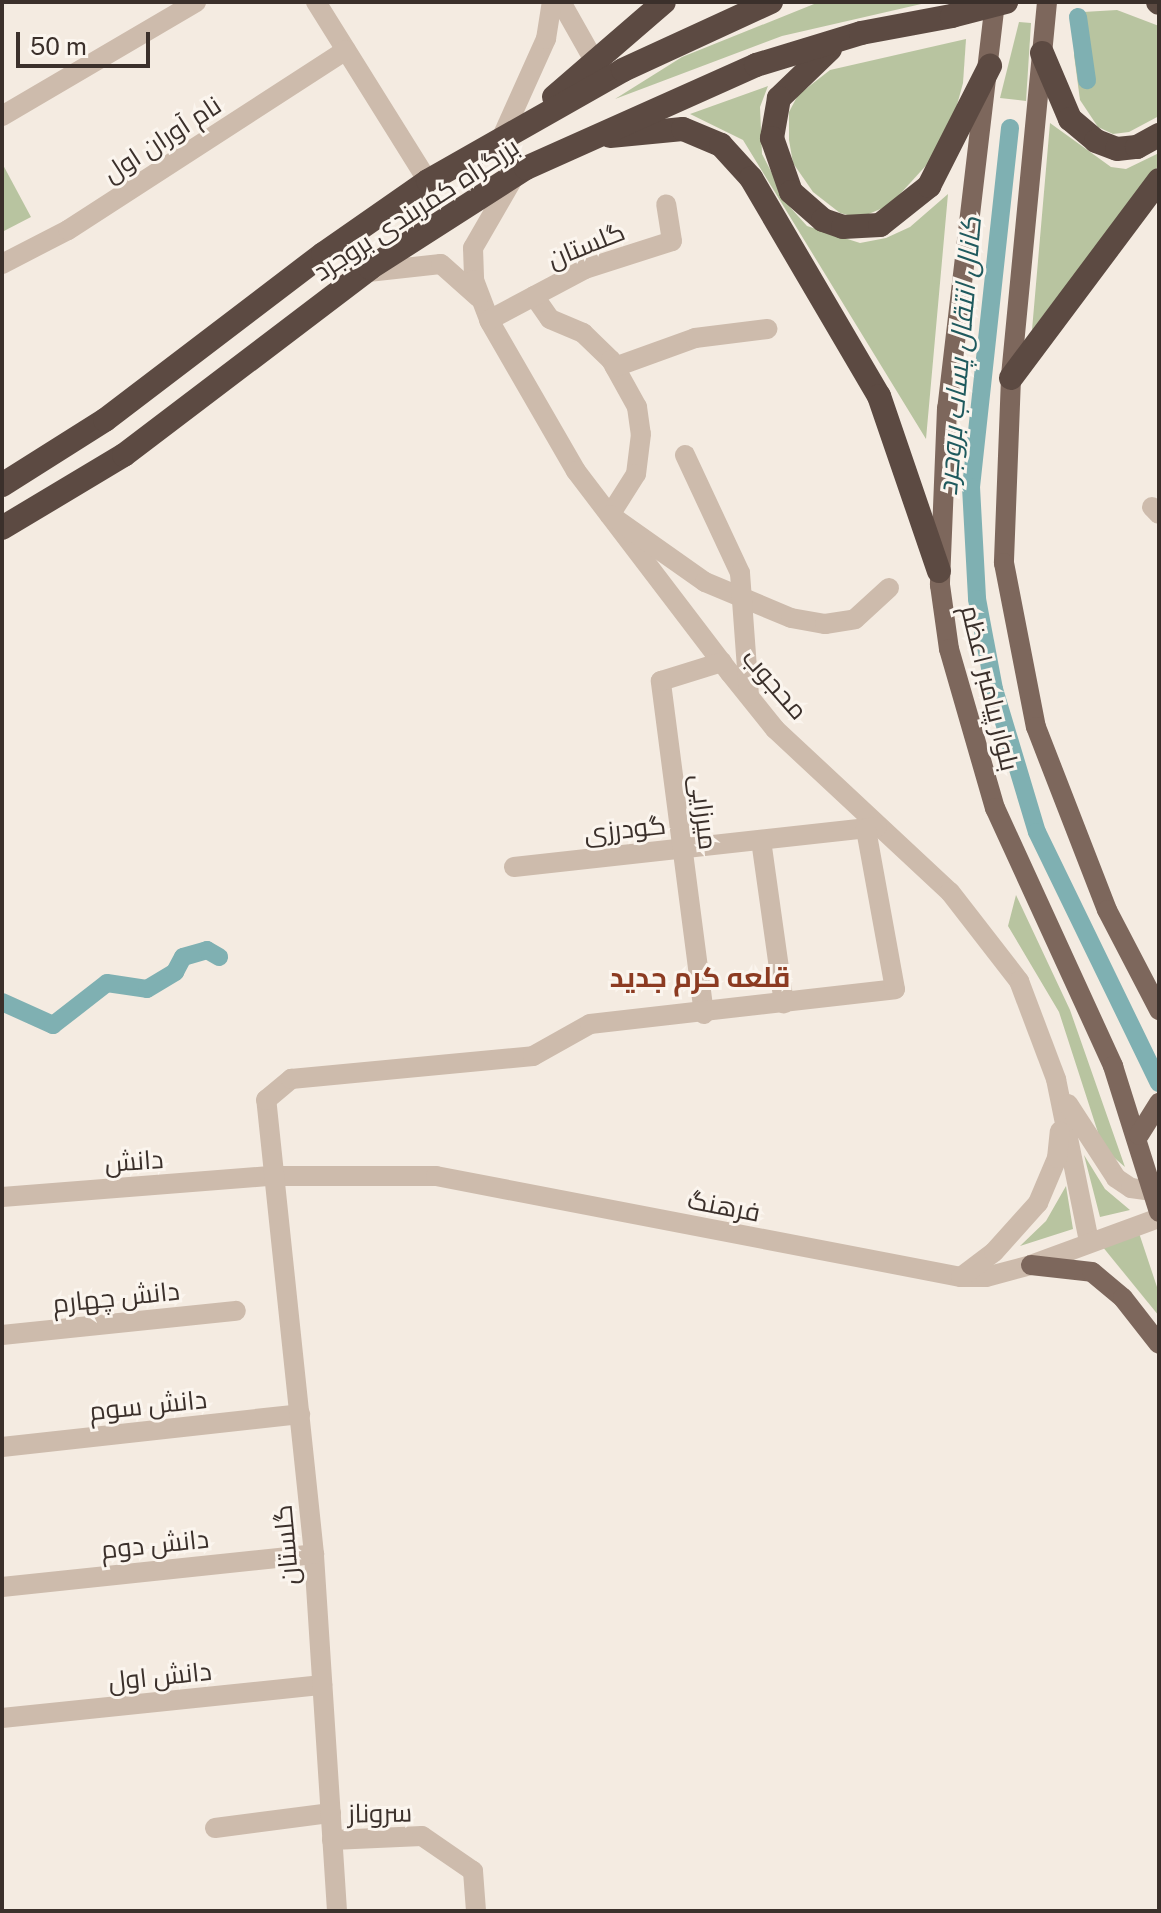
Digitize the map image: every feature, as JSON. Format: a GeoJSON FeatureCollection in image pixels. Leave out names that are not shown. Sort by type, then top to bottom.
{"type":"FeatureCollection","features":[{"type":"Feature","properties":{"kind":"highway"},"geometry":{"type":"LineString","coordinates":[[501,139],[664,2]]}},
{"type":"Feature","properties":{"kind":"highway","name":"بزرگراه کمربندی بروجرد"},"geometry":{"type":"LineString","coordinates":[[2,485],[105,420],[323,254],[428,181],[623,70],[771,2]]}},
{"type":"Feature","properties":{"kind":"highway","name":"بزرگراه کمربندی بروجرد"},"geometry":{"type":"LineString","coordinates":[[2,528],[124,455],[364,273],[516,174],[558,152],[756,65],[861,33],[952,16],[1006,2]]}},
{"type":"Feature","properties":{"kind":"highway"},"geometry":{"type":"LineString","coordinates":[[861,33],[832,47],[792,80],[771,122],[777,159],[791,192],[823,220],[843,227],[880,225],[929,186],[990,66]]}},
{"type":"Feature","properties":{"kind":"highway"},"geometry":{"type":"LineString","coordinates":[[1042,53],[1070,119],[1096,141],[1117,149],[1137,147],[1159,135]]}},
{"type":"Feature","properties":{"kind":"highway"},"geometry":{"type":"LineString","coordinates":[[558,152],[601,137],[683,129],[721,145],[735,160],[813,278],[879,396],[939,571]]}},
{"type":"Feature","properties":{"kind":"highway"},"geometry":{"type":"LineString","coordinates":[[1011,378],[1155,195]]}},
{"type":"Feature","properties":{"kind":"main road","name":"بلوار پیامبر اعظم"},"geometry":{"type":"LineString","coordinates":[[995,2],[990,66],[947,408],[939,571],[949,649],[995,808],[1113,1066],[1139,1135],[1159,1212]]}},
{"type":"Feature","properties":{"kind":"main road","name":"بلوار پیامبر اعظم"},"geometry":{"type":"LineString","coordinates":[[1047,2],[1011,378],[1004,563],[1022,671],[1073,829],[1107,910],[1159,1010]]}},
{"type":"Feature","properties":{"kind":"main road"},"geometry":{"type":"LineString","coordinates":[[1139,1135],[1159,1103]]}},
{"type":"Feature","properties":{"kind":"main road"},"geometry":{"type":"LineString","coordinates":[[1031,1265],[1092,1272],[1123,1298],[1159,1344]]}},
{"type":"Feature","properties":{"kind":"street"},"geometry":{"type":"LineString","coordinates":[[2,116],[196,2]]}},
{"type":"Feature","properties":{"kind":"street"},"geometry":{"type":"LineString","coordinates":[[316,2],[428,181]]}},
{"type":"Feature","properties":{"kind":"street"},"geometry":{"type":"LineString","coordinates":[[501,139],[546,39],[552,2]]}},
{"type":"Feature","properties":{"kind":"street"},"geometry":{"type":"LineString","coordinates":[[561,2],[595,62]]}},
{"type":"Feature","properties":{"kind":"street","name":"نام آوران اول"},"geometry":{"type":"LineString","coordinates":[[2,264],[68,230],[346,50]]}},
{"type":"Feature","properties":{"kind":"street"},"geometry":{"type":"LineString","coordinates":[[478,297],[473,248],[516,174]]}},
{"type":"Feature","properties":{"kind":"street","name":"گلستان"},"geometry":{"type":"LineString","coordinates":[[489,320],[585,269],[672,241],[666,204]]}},
{"type":"Feature","properties":{"kind":"street"},"geometry":{"type":"LineString","coordinates":[[364,273],[412,263],[441,264],[478,297]]}},
{"type":"Feature","properties":{"kind":"street"},"geometry":{"type":"LineString","coordinates":[[534,296],[550,319],[583,333],[615,367],[637,407],[641,434],[630,490],[610,515],[705,582],[791,618],[825,624],[855,619],[889,588]]}},
{"type":"Feature","properties":{"kind":"street","name":"محجوب"},"geometry":{"type":"LineString","coordinates":[[478,297],[576,471],[775,729],[985,930],[1032,1007],[1056,1079]]}},
{"type":"Feature","properties":{"kind":"street"},"geometry":{"type":"LineString","coordinates":[[615,367],[695,338],[767,329]]}},
{"type":"Feature","properties":{"kind":"street"},"geometry":{"type":"LineString","coordinates":[[685,455],[740,573],[749,696]]}},
{"type":"Feature","properties":{"kind":"street","name":"میرزایی"},"geometry":{"type":"LineString","coordinates":[[704,1014],[661,681],[722,662]]}},
{"type":"Feature","properties":{"kind":"street"},"geometry":{"type":"LineString","coordinates":[[704,1014],[895,989],[875,828]]}},
{"type":"Feature","properties":{"kind":"street","name":"گودرزی"},"geometry":{"type":"LineString","coordinates":[[514,867],[875,828]]}},
{"type":"Feature","properties":{"kind":"street"},"geometry":{"type":"LineString","coordinates":[[761,840],[784,1003]]}},
{"type":"Feature","properties":{"kind":"street","name":"گلستان"},"geometry":{"type":"LineString","coordinates":[[337,1911],[314,1554],[270,1176],[266,1100],[291,1079],[533,1056],[590,1024],[704,1014]]}},
{"type":"Feature","properties":{"kind":"street"},"geometry":{"type":"LineString","coordinates":[[1056,1079],[1103,1164],[1123,1184],[1153,1191]]}},
{"type":"Feature","properties":{"kind":"street"},"geometry":{"type":"LineString","coordinates":[[1056,1079],[1089,1241]]}},
{"type":"Feature","properties":{"kind":"street"},"geometry":{"type":"LineString","coordinates":[[961,1277],[1013,1234],[1049,1184],[1060,1131],[1056,1079]]}},
{"type":"Feature","properties":{"kind":"street","name":"دانش"},"geometry":{"type":"LineString","coordinates":[[2,1197],[270,1176]]}},
{"type":"Feature","properties":{"kind":"street","name":"فرهنگ"},"geometry":{"type":"LineString","coordinates":[[270,1176],[436,1176],[961,1277],[986,1277],[1031,1265],[1089,1241],[1159,1218]]}},
{"type":"Feature","properties":{"kind":"street","name":"دانش چهارم"},"geometry":{"type":"LineString","coordinates":[[2,1335],[236,1311]]}},
{"type":"Feature","properties":{"kind":"street","name":"دانش سوم"},"geometry":{"type":"LineString","coordinates":[[2,1447],[300,1414]]}},
{"type":"Feature","properties":{"kind":"street","name":"دانش دوم"},"geometry":{"type":"LineString","coordinates":[[2,1587],[314,1554]]}},
{"type":"Feature","properties":{"kind":"street","name":"دانش اول"},"geometry":{"type":"LineString","coordinates":[[2,1718],[322,1685]]}},
{"type":"Feature","properties":{"kind":"street"},"geometry":{"type":"LineString","coordinates":[[215,1828],[331,1813]]}},
{"type":"Feature","properties":{"kind":"street","name":"سروناز"},"geometry":{"type":"LineString","coordinates":[[332,1840],[422,1836],[473,1871],[476,1911]]}},
{"type":"Feature","properties":{"kind":"green space"},"geometry":{"type":"Polygon","coordinates":[[[819,2],[930,2],[782,36],[615,99],[682,57],[819,2]]]}},
{"type":"Feature","properties":{"kind":"green space"},"geometry":{"type":"Polygon","coordinates":[[[1117,10],[1159,26],[1159,116],[1129,132],[1113,134],[1098,127],[1080,100],[1074,55],[1083,12],[1117,10]]]}},
{"type":"Feature","properties":{"kind":"green space"},"geometry":{"type":"Polygon","coordinates":[[[1019,22],[1031,23],[1026,101],[1000,98],[1019,22]]]}},
{"type":"Feature","properties":{"kind":"green space"},"geometry":{"type":"Polygon","coordinates":[[[966,39],[963,83],[951,127],[932,159],[890,205],[859,218],[840,213],[813,192],[793,163],[789,140],[789,112],[798,95],[830,70],[966,39]]]}},
{"type":"Feature","properties":{"kind":"green space"},"geometry":{"type":"Polygon","coordinates":[[[768,86],[760,107],[762,154],[789,206],[807,226],[860,243],[886,238],[910,227],[948,194],[926,439],[743,140],[690,114],[768,86]]]}},
{"type":"Feature","properties":{"kind":"green space"},"geometry":{"type":"Polygon","coordinates":[[[1050,123],[1111,167],[1126,169],[1159,153],[1159,165],[1032,330],[1050,123]]]}},
{"type":"Feature","properties":{"kind":"green space"},"geometry":{"type":"Polygon","coordinates":[[[2,163],[31,217],[2,232],[2,163]]]}},
{"type":"Feature","properties":{"kind":"green space"},"geometry":{"type":"Polygon","coordinates":[[[1016,895],[1070,1010],[1125,1167],[1103,1148],[1059,1012],[1008,926],[1016,895]]]}},
{"type":"Feature","properties":{"kind":"green space"},"geometry":{"type":"Polygon","coordinates":[[[1084,1155],[1105,1189],[1130,1210],[1100,1217],[1084,1155]]]}},
{"type":"Feature","properties":{"kind":"green space"},"geometry":{"type":"Polygon","coordinates":[[[1066,1186],[1073,1229],[1020,1246],[1046,1221],[1066,1186]]]}},
{"type":"Feature","properties":{"kind":"green space"},"geometry":{"type":"Polygon","coordinates":[[[1139,1233],[1159,1293],[1159,1316],[1102,1246],[1139,1233]]]}},
{"type":"Feature","properties":{"kind":"waterway","name":"کانال انتقال پساب بروجرد"},"geometry":{"type":"LineString","coordinates":[[1078,17],[1087,80]]}},
{"type":"Feature","properties":{"kind":"waterway","name":"کانال انتقال پساب بروجرد"},"geometry":{"type":"LineString","coordinates":[[1010,128],[971,487],[977,599],[994,689],[1037,832],[1159,1083]]}},
{"type":"Feature","properties":{"kind":"waterway"},"geometry":{"type":"LineString","coordinates":[[2,1002],[53,1025],[107,983],[147,989],[175,972],[183,957],[207,950],[219,957]]}},
{"type":"Feature","properties":{"kind":"district","name":"قلعه کرم جدید"},"geometry":{"type":"Point","coordinates":[700,977]}}]}
